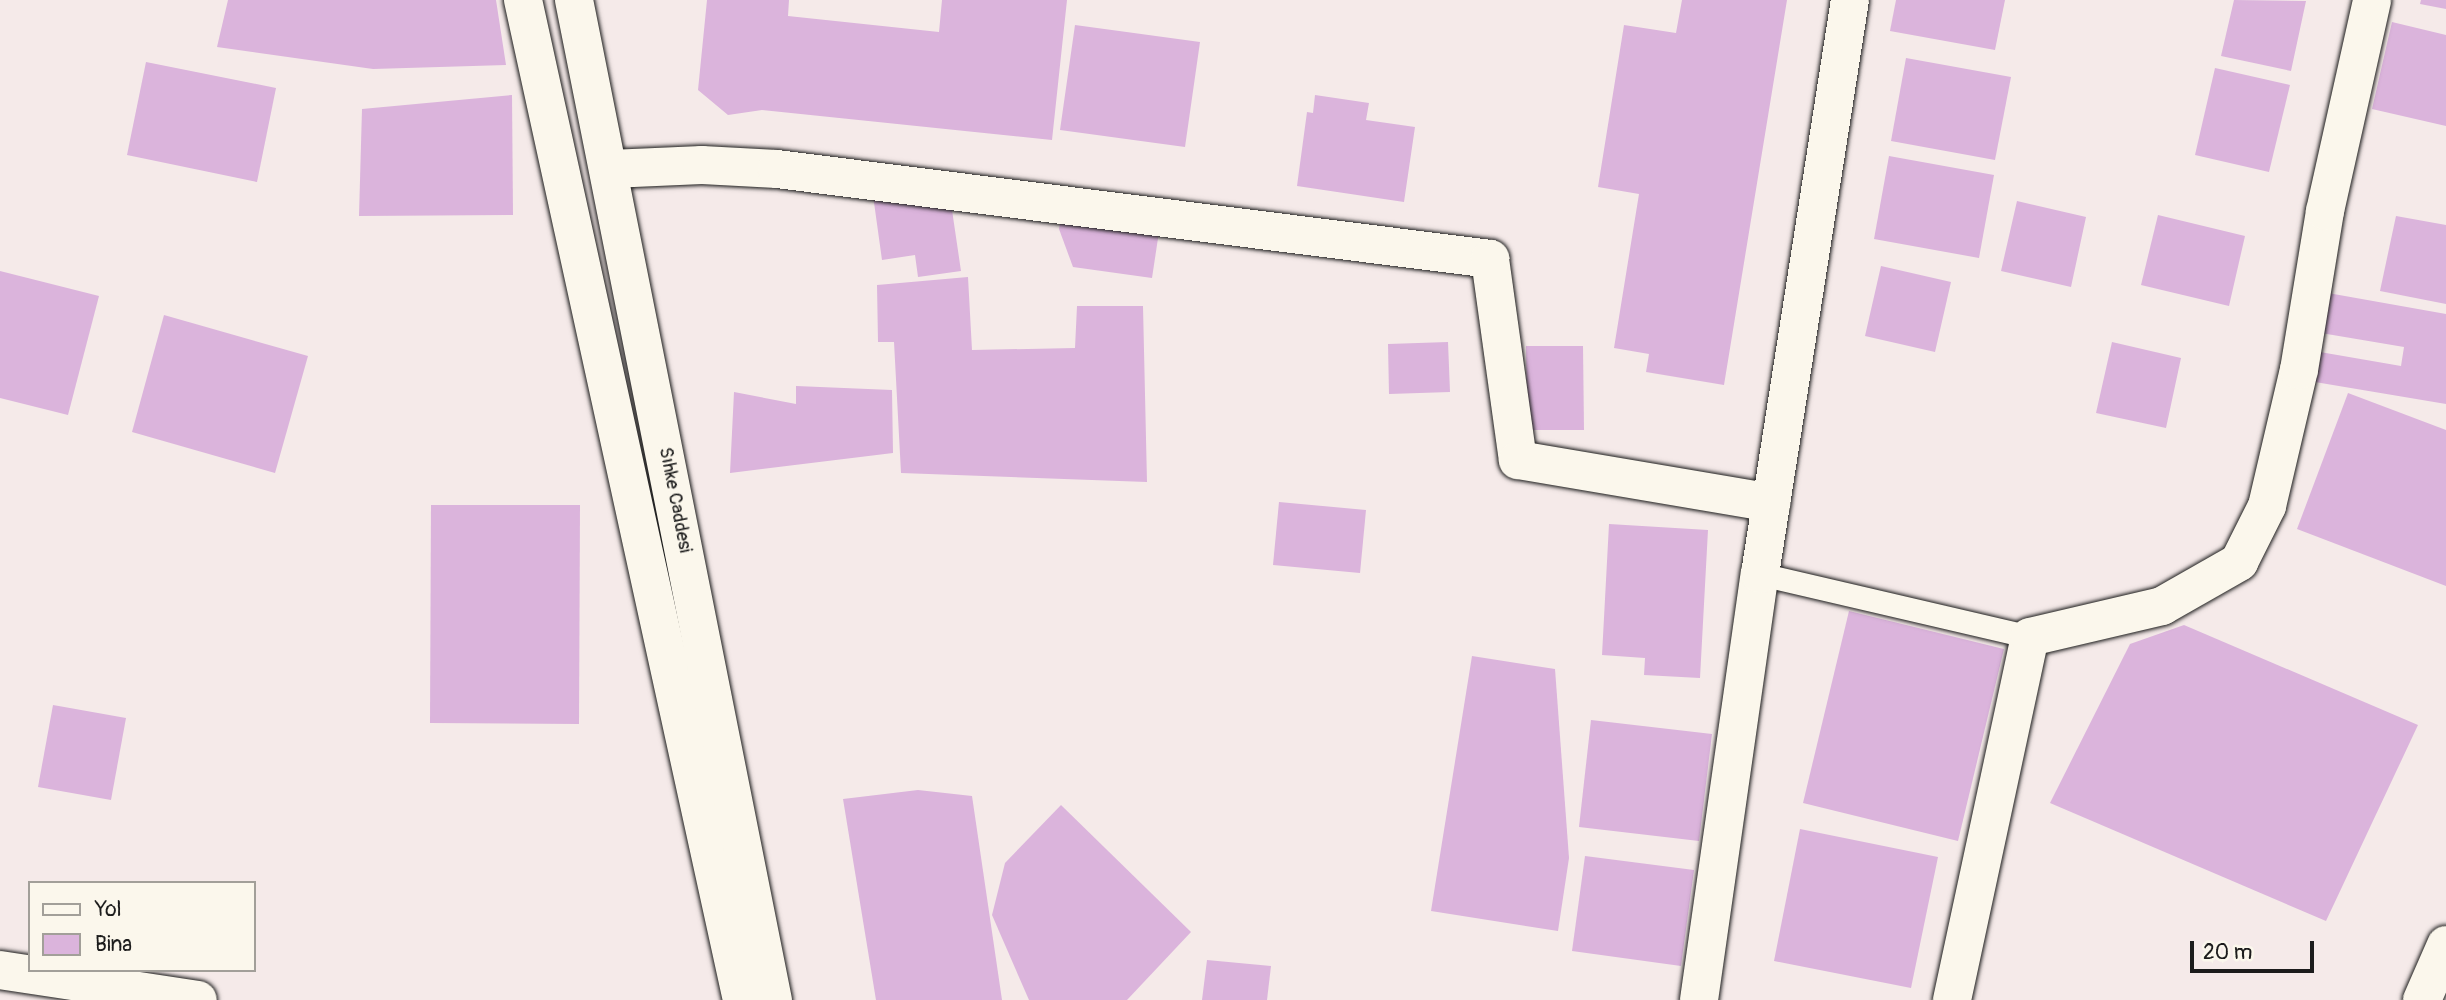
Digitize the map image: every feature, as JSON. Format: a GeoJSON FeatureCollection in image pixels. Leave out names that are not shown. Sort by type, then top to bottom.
{"type":"FeatureCollection","features":[{"type":"Feature","properties":{"kind":"street"},"geometry":{"type":"LineString","coordinates":[[523,0],[743,1000]]}},
{"type":"Feature","properties":{"kind":"street","name":"Sıhke Caddesi"},"geometry":{"type":"LineString","coordinates":[[574,0],[610,169],[773,1000]]}},
{"type":"Feature","properties":{"kind":"street"},"geometry":{"type":"LineString","coordinates":[[1699,1000],[1760,573],[1850,0]]}},
{"type":"Feature","properties":{"kind":"street"},"geometry":{"type":"LineString","coordinates":[[1952,1000],[2030,637],[2162,606],[2239,562],[2267,506],[2372,0]]}},
{"type":"Feature","properties":{"kind":"street"},"geometry":{"type":"LineString","coordinates":[[610,169],[702,165],[777,169],[1490,259],[1518,460],[1771,503]]}},
{"type":"Feature","properties":{"kind":"street"},"geometry":{"type":"LineString","coordinates":[[2422,1000],[2446,945]]}},
{"type":"Feature","properties":{"kind":"street"},"geometry":{"type":"LineString","coordinates":[[0,970],[198,1000]]}},
{"type":"Feature","properties":{"kind":"lane"},"geometry":{"type":"LineString","coordinates":[[1760,573],[2030,637]]}},
{"type":"Feature","properties":{"kind":"building"},"geometry":{"type":"Polygon","coordinates":[[[228,0],[496,0],[506,65],[373,69],[217,47],[228,0]]]}},
{"type":"Feature","properties":{"kind":"building"},"geometry":{"type":"Polygon","coordinates":[[[707,0],[789,0],[788,16],[939,32],[942,0],[1067,0],[1052,140],[762,110],[728,115],[698,90],[707,0]]]}},
{"type":"Feature","properties":{"kind":"building"},"geometry":{"type":"Polygon","coordinates":[[[1682,0],[1787,0],[1724,385],[1646,372],[1649,354],[1614,348],[1639,194],[1598,187],[1624,25],[1676,33],[1682,0]]]}},
{"type":"Feature","properties":{"kind":"building"},"geometry":{"type":"Polygon","coordinates":[[[1896,0],[2005,0],[1995,50],[1890,31],[1896,0]]]}},
{"type":"Feature","properties":{"kind":"building"},"geometry":{"type":"Polygon","coordinates":[[[2234,0],[2306,1],[2291,71],[2221,56],[2234,0]]]}},
{"type":"Feature","properties":{"kind":"building"},"geometry":{"type":"Polygon","coordinates":[[[2421,0],[2446,0],[2446,9],[2420,4],[2421,0]]]}},
{"type":"Feature","properties":{"kind":"building"},"geometry":{"type":"Polygon","coordinates":[[[2392,22],[2446,35],[2446,126],[2372,109],[2392,22]]]}},
{"type":"Feature","properties":{"kind":"building"},"geometry":{"type":"Polygon","coordinates":[[[1075,25],[1200,42],[1185,147],[1060,130],[1075,25]]]}},
{"type":"Feature","properties":{"kind":"building"},"geometry":{"type":"Polygon","coordinates":[[[1906,58],[2011,77],[1995,160],[1891,141],[1906,58]]]}},
{"type":"Feature","properties":{"kind":"building"},"geometry":{"type":"Polygon","coordinates":[[[146,62],[276,88],[257,182],[127,155],[146,62]]]}},
{"type":"Feature","properties":{"kind":"building"},"geometry":{"type":"Polygon","coordinates":[[[2215,68],[2290,85],[2269,172],[2195,155],[2215,68]]]}},
{"type":"Feature","properties":{"kind":"building"},"geometry":{"type":"Polygon","coordinates":[[[512,95],[513,215],[359,216],[362,109],[512,95]]]}},
{"type":"Feature","properties":{"kind":"building"},"geometry":{"type":"Polygon","coordinates":[[[1315,95],[1369,103],[1366,120],[1415,127],[1404,202],[1297,186],[1307,112],[1313,113],[1315,95]]]}},
{"type":"Feature","properties":{"kind":"building"},"geometry":{"type":"Polygon","coordinates":[[[1889,156],[1994,175],[1979,258],[1874,239],[1889,156]]]}},
{"type":"Feature","properties":{"kind":"building"},"geometry":{"type":"Polygon","coordinates":[[[872,188],[952,210],[961,271],[918,277],[915,255],[882,260],[872,188]]]}},
{"type":"Feature","properties":{"kind":"building"},"geometry":{"type":"Polygon","coordinates":[[[2017,201],[2086,217],[2071,287],[2001,271],[2017,201]]]}},
{"type":"Feature","properties":{"kind":"building"},"geometry":{"type":"Polygon","coordinates":[[[1062,210],[1160,225],[1152,278],[1073,267],[1059,229],[1062,210]]]}},
{"type":"Feature","properties":{"kind":"building"},"geometry":{"type":"Polygon","coordinates":[[[2158,215],[2245,236],[2229,306],[2141,285],[2158,215]]]}},
{"type":"Feature","properties":{"kind":"building"},"geometry":{"type":"Polygon","coordinates":[[[2396,216],[2446,225],[2446,304],[2380,291],[2396,216]]]}},
{"type":"Feature","properties":{"kind":"building"},"geometry":{"type":"Polygon","coordinates":[[[1881,266],[1951,282],[1935,352],[1865,336],[1881,266]]]}},
{"type":"Feature","properties":{"kind":"building"},"geometry":{"type":"Polygon","coordinates":[[[0,271],[99,296],[68,415],[0,398],[0,271]]]}},
{"type":"Feature","properties":{"kind":"building"},"geometry":{"type":"Polygon","coordinates":[[[968,277],[972,350],[1075,348],[1077,306],[1143,306],[1147,482],[901,473],[894,342],[878,342],[877,285],[968,277]]]}},
{"type":"Feature","properties":{"kind":"building"},"geometry":{"type":"Polygon","coordinates":[[[2328,293],[2446,314],[2446,404],[2315,382],[2320,352],[2401,366],[2404,347],[2321,333],[2328,293]]]}},
{"type":"Feature","properties":{"kind":"building"},"geometry":{"type":"Polygon","coordinates":[[[164,315],[308,356],[275,473],[132,432],[164,315]]]}},
{"type":"Feature","properties":{"kind":"building"},"geometry":{"type":"Polygon","coordinates":[[[1448,342],[1450,392],[1389,394],[1388,344],[1448,342]]]}},
{"type":"Feature","properties":{"kind":"building"},"geometry":{"type":"Polygon","coordinates":[[[2112,342],[2181,358],[2166,428],[2096,413],[2112,342]]]}},
{"type":"Feature","properties":{"kind":"building"},"geometry":{"type":"Polygon","coordinates":[[[1526,346],[1583,346],[1584,430],[1527,430],[1526,346]]]}},
{"type":"Feature","properties":{"kind":"building"},"geometry":{"type":"Polygon","coordinates":[[[796,386],[892,390],[893,453],[730,473],[734,392],[796,404],[796,386]]]}},
{"type":"Feature","properties":{"kind":"building"},"geometry":{"type":"Polygon","coordinates":[[[2348,393],[2446,430],[2446,586],[2297,529],[2348,393]]]}},
{"type":"Feature","properties":{"kind":"building"},"geometry":{"type":"Polygon","coordinates":[[[1279,502],[1366,510],[1360,573],[1273,565],[1279,502]]]}},
{"type":"Feature","properties":{"kind":"building"},"geometry":{"type":"Polygon","coordinates":[[[431,505],[580,505],[579,724],[430,723],[431,505]]]}},
{"type":"Feature","properties":{"kind":"building"},"geometry":{"type":"Polygon","coordinates":[[[1609,524],[1708,530],[1700,678],[1644,675],[1645,658],[1602,655],[1609,524]]]}},
{"type":"Feature","properties":{"kind":"building"},"geometry":{"type":"Polygon","coordinates":[[[1849,611],[2004,649],[1958,841],[1803,803],[1849,611]]]}},
{"type":"Feature","properties":{"kind":"building"},"geometry":{"type":"Polygon","coordinates":[[[2184,625],[2418,725],[2326,921],[2050,803],[2130,644],[2184,625]]]}},
{"type":"Feature","properties":{"kind":"building"},"geometry":{"type":"Polygon","coordinates":[[[1472,656],[1555,669],[1569,858],[1558,931],[1431,911],[1472,656]]]}},
{"type":"Feature","properties":{"kind":"building"},"geometry":{"type":"Polygon","coordinates":[[[53,705],[126,718],[111,800],[38,787],[53,705]]]}},
{"type":"Feature","properties":{"kind":"building"},"geometry":{"type":"Polygon","coordinates":[[[1591,720],[1712,734],[1699,841],[1579,827],[1591,720]]]}},
{"type":"Feature","properties":{"kind":"building"},"geometry":{"type":"Polygon","coordinates":[[[918,790],[972,796],[1002,1000],[876,1000],[843,799],[918,790]]]}},
{"type":"Feature","properties":{"kind":"building"},"geometry":{"type":"Polygon","coordinates":[[[1061,805],[1191,932],[1127,1000],[1029,1000],[992,915],[1005,863],[1061,805]]]}},
{"type":"Feature","properties":{"kind":"building"},"geometry":{"type":"Polygon","coordinates":[[[1800,829],[1938,857],[1911,988],[1774,961],[1800,829]]]}},
{"type":"Feature","properties":{"kind":"building"},"geometry":{"type":"Polygon","coordinates":[[[1585,856],[1694,870],[1681,966],[1572,951],[1585,856]]]}},
{"type":"Feature","properties":{"kind":"building"},"geometry":{"type":"Polygon","coordinates":[[[1207,960],[1271,966],[1267,1000],[1202,1000],[1207,960]]]}}]}
